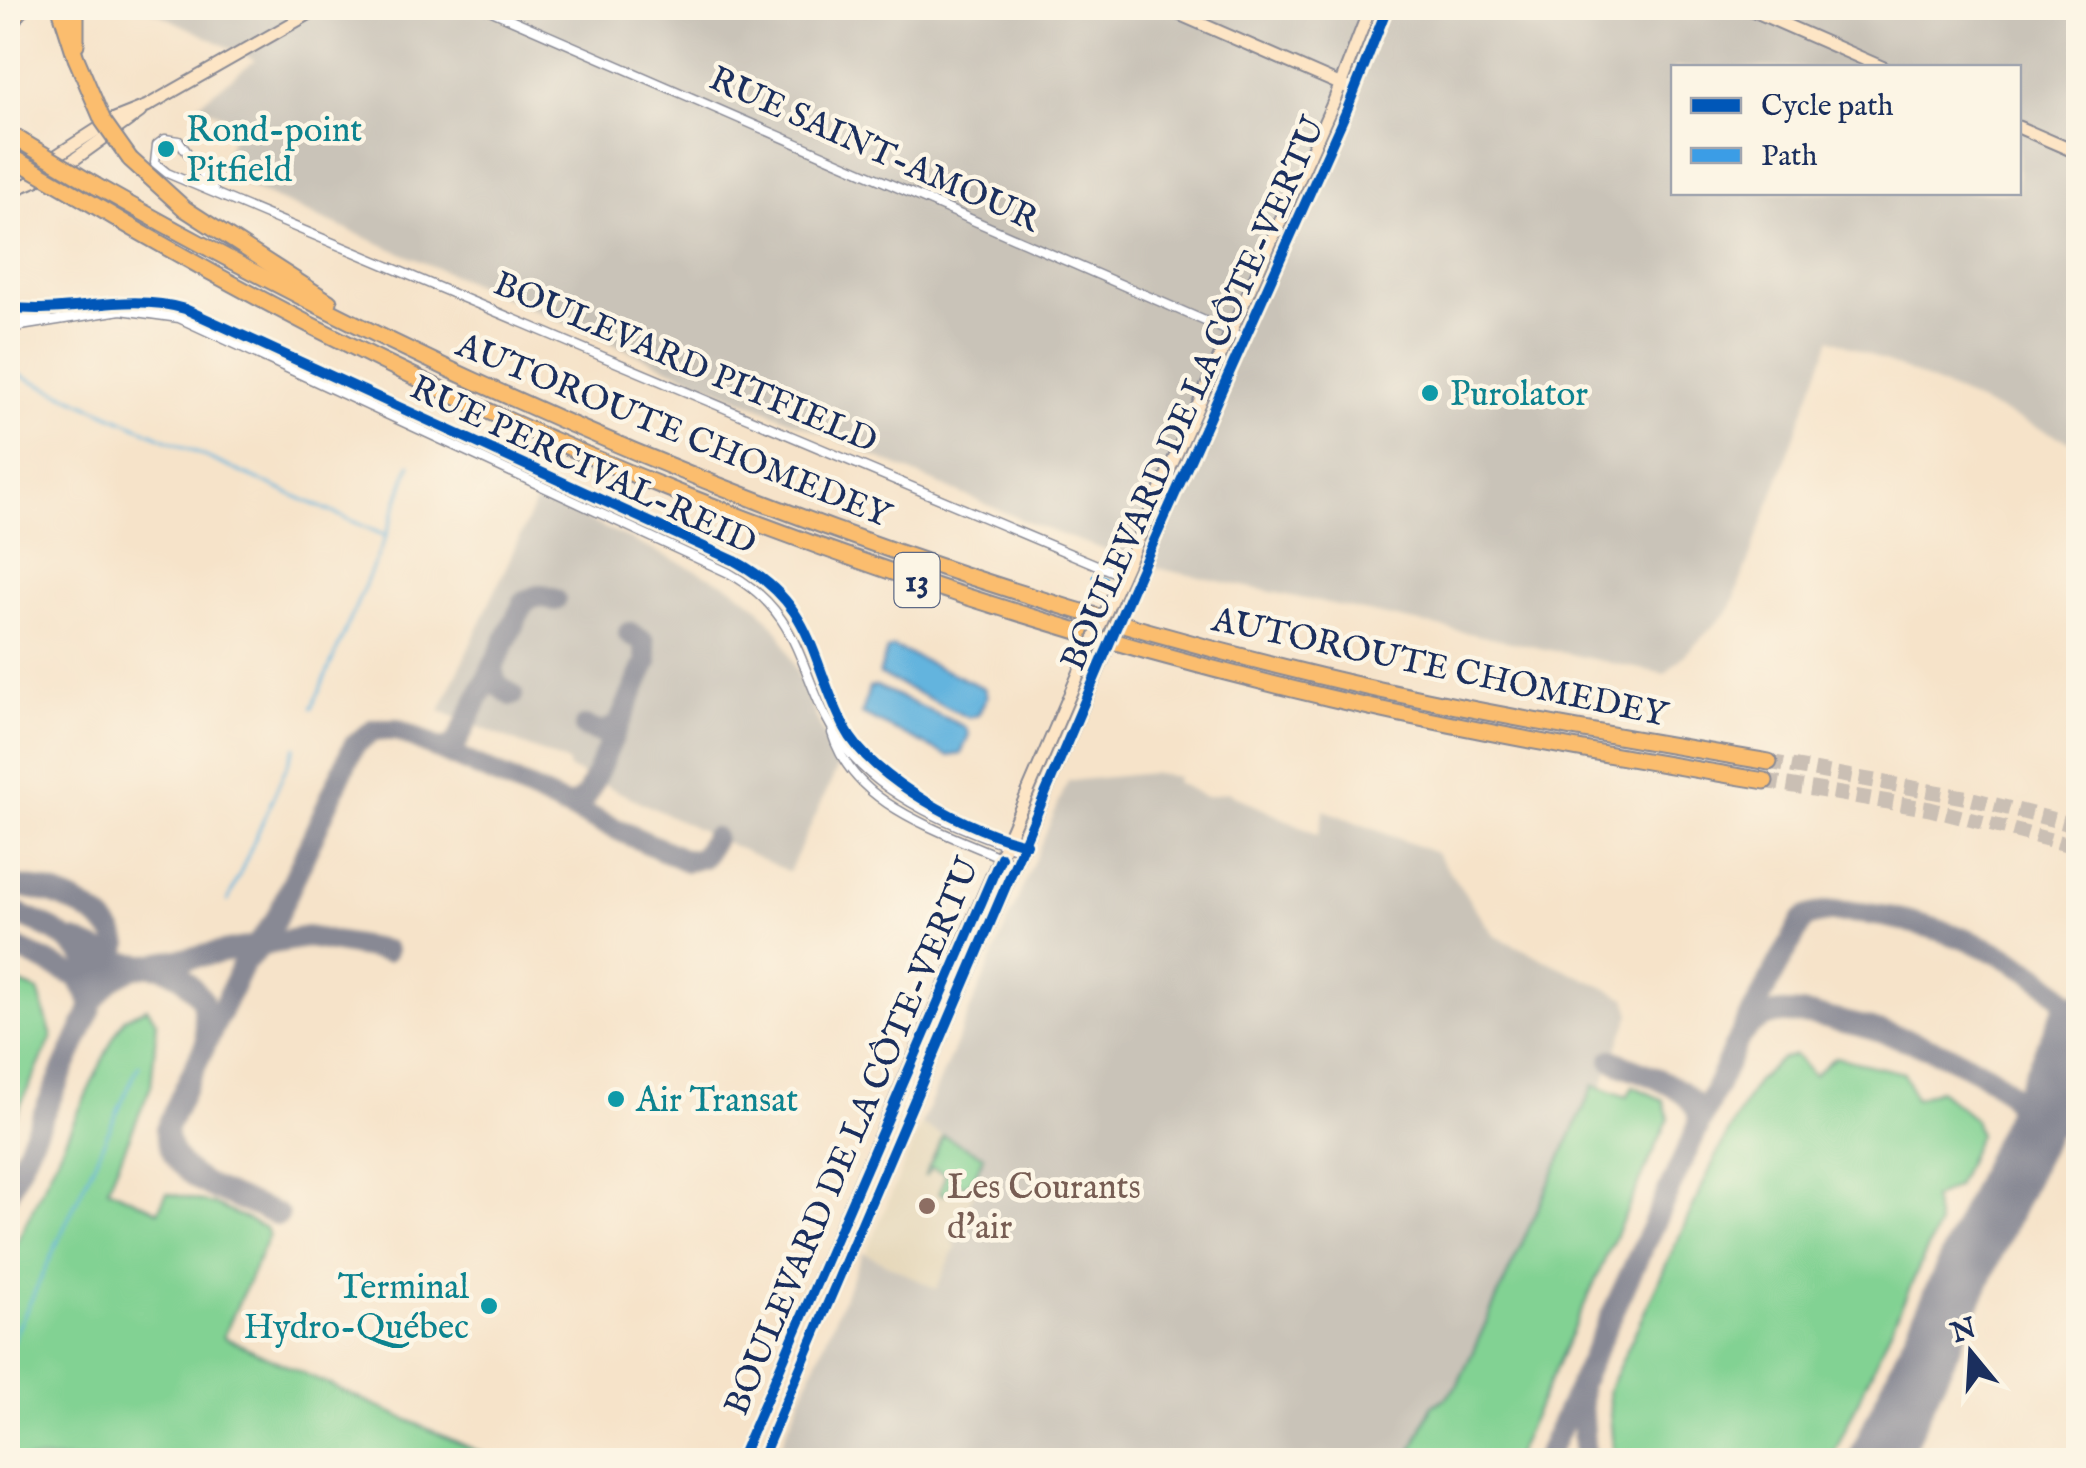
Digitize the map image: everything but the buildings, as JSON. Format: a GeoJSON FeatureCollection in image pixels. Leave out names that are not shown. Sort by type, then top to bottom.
{"type":"FeatureCollection","features":[{"type":"Feature","properties":{"kind":"highway"},"geometry":{"type":"LineString","coordinates":[[8,25],[21,8]]}},
{"type":"Feature","properties":{"kind":"highway"},"geometry":{"type":"LineString","coordinates":[[60,8],[76,58],[104,122],[130,158],[186,210],[388,341]]}},
{"type":"Feature","properties":{"kind":"highway"},"geometry":{"type":"LineString","coordinates":[[76,8],[76,58]]}},
{"type":"Feature","properties":{"kind":"highway","name":"AUTOROUTE CHOMEDEY"},"geometry":{"type":"LineString","coordinates":[[14,137],[96,186],[388,341],[535,410],[716,485],[1022,594],[1207,648],[1391,693],[1769,762]]}},
{"type":"Feature","properties":{"kind":"highway","name":"AUTOROUTE CHOMEDEY"},"geometry":{"type":"LineString","coordinates":[[8,154],[234,284],[446,390],[613,465],[908,576],[1136,648],[1333,699],[1522,739],[1766,781]]}},
{"type":"Feature","properties":{"kind":"street"},"geometry":{"type":"LineString","coordinates":[[8,177],[36,168],[112,120],[147,106],[319,8]]}},
{"type":"Feature","properties":{"kind":"street","name":"RUE SAINT-AMOUR"},"geometry":{"type":"LineString","coordinates":[[485,8],[1244,338]]}},
{"type":"Feature","properties":{"kind":"street"},"geometry":{"type":"LineString","coordinates":[[1165,8],[1354,90]]}},
{"type":"Feature","properties":{"kind":"street","name":"BOULEVARD DE LA CÔTE-VERTU"},"geometry":{"type":"LineString","coordinates":[[740,1460],[1086,657],[1341,84],[1370,8]]}},
{"type":"Feature","properties":{"kind":"street","name":"BOULEVARD DE LA CÔTE-VERTU"},"geometry":{"type":"LineString","coordinates":[[761,1460],[1127,602],[1387,8]]}},
{"type":"Feature","properties":{"kind":"street"},"geometry":{"type":"LineString","coordinates":[[1747,8],[1877,65]]}},
{"type":"Feature","properties":{"kind":"street"},"geometry":{"type":"LineString","coordinates":[[8,192],[58,171],[119,131],[147,106]]}},
{"type":"Feature","properties":{"kind":"street"},"geometry":{"type":"LineString","coordinates":[[2021,128],[2078,153]]}},
{"type":"Feature","properties":{"kind":"street","name":"BOULEVARD PITFIELD"},"geometry":{"type":"LineString","coordinates":[[214,190],[179,140],[170,138],[157,145],[154,158],[162,171],[1136,582]]}},
{"type":"Feature","properties":{"kind":"street","name":"RUE PERCIVAL-REID"},"geometry":{"type":"LineString","coordinates":[[8,328],[128,310],[186,321],[729,573],[766,600],[788,626],[843,760],[875,795],[1004,851],[1024,851]]}},
{"type":"Feature","properties":{"kind":"street","name":"RUE PERCIVAL-REID"},"geometry":{"type":"LineString","coordinates":[[8,318],[68,320]]}},
{"type":"Feature","properties":{"kind":"street","name":"RUE PERCIVAL-REID"},"geometry":{"type":"LineString","coordinates":[[1004,851],[1017,865]]}},
{"type":"Feature","properties":{"kind":"shaded area"},"geometry":{"type":"Polygon","coordinates":[[[147,8],[2078,8],[2078,445],[1831,338],[1730,610],[1665,674],[1156,568],[1034,525],[220,175],[236,122],[198,104],[255,60],[147,8]]]}},
{"type":"Feature","properties":{"kind":"shaded area"},"geometry":{"type":"Polygon","coordinates":[[[538,497],[730,586],[756,605],[780,633],[838,767],[789,872],[568,768],[568,763],[440,711],[538,497]]]}},
{"type":"Feature","properties":{"kind":"shaded area"},"geometry":{"type":"Polygon","coordinates":[[[1152,773],[1177,777],[1176,782],[1205,797],[1227,792],[1318,835],[1324,810],[1436,853],[1495,936],[1626,998],[1631,1014],[1602,1086],[1437,1460],[774,1460],[863,1252],[936,1289],[957,1245],[952,1242],[979,1181],[974,1178],[984,1156],[921,1125],[1068,781],[1152,773]]]}},
{"type":"Feature","properties":{"kind":"shaded area","name":"Les Courants d'air"},"geometry":{"type":"Polygon","coordinates":[[[921,1125],[984,1156],[975,1178],[980,1180],[952,1241],[958,1244],[937,1290],[866,1253],[921,1125]]]}},
{"type":"Feature","properties":{"kind":"green space"},"geometry":{"type":"Polygon","coordinates":[[[8,979],[38,991],[52,1037],[8,1132],[8,979]]]}},
{"type":"Feature","properties":{"kind":"green space"},"geometry":{"type":"Polygon","coordinates":[[[147,1008],[157,1022],[151,1086],[108,1188],[158,1211],[167,1193],[213,1204],[266,1228],[269,1235],[223,1337],[497,1460],[8,1460],[8,1261],[113,1038],[125,1018],[147,1008]]]}},
{"type":"Feature","properties":{"kind":"green space"},"geometry":{"type":"Polygon","coordinates":[[[1795,1055],[1813,1076],[1835,1057],[1904,1073],[1915,1099],[1939,1090],[1974,1119],[1979,1135],[1956,1186],[1932,1199],[1938,1226],[1831,1460],[1614,1460],[1608,1391],[1719,1150],[1756,1082],[1781,1059],[1795,1055]]]}},
{"type":"Feature","properties":{"kind":"green space"},"geometry":{"type":"Polygon","coordinates":[[[1594,1085],[1627,1097],[1633,1086],[1663,1100],[1669,1118],[1514,1460],[1408,1460],[1432,1406],[1458,1384],[1594,1085]]]}},
{"type":"Feature","properties":{"kind":"green space"},"geometry":{"type":"Polygon","coordinates":[[[943,1136],[984,1156],[974,1178],[965,1186],[952,1181],[945,1195],[939,1193],[946,1174],[932,1168],[924,1177],[943,1136]]]}},
{"type":"Feature","properties":{"kind":"water"},"geometry":{"type":"Polygon","coordinates":[[[893,647],[984,688],[987,697],[978,715],[969,718],[879,674],[887,650],[893,647]]]}},
{"type":"Feature","properties":{"kind":"water"},"geometry":{"type":"Polygon","coordinates":[[[876,686],[965,727],[969,734],[961,754],[948,756],[862,714],[869,688],[876,686]]]}},
{"type":"Feature","properties":{"kind":"waterway"},"geometry":{"type":"LineString","coordinates":[[8,370],[386,536]]}},
{"type":"Feature","properties":{"kind":"waterway"},"geometry":{"type":"LineString","coordinates":[[312,708],[386,536],[410,464]]}},
{"type":"Feature","properties":{"kind":"waterway"},"geometry":{"type":"LineString","coordinates":[[228,901],[295,747]]}},
{"type":"Feature","properties":{"kind":"waterway"},"geometry":{"type":"LineString","coordinates":[[8,1350],[139,1065]]}},
{"type":"Feature","properties":{"kind":"taxiway"},"geometry":{"type":"LineString","coordinates":[[436,748],[449,748],[458,740],[524,602],[540,595],[555,600]]}},
{"type":"Feature","properties":{"kind":"taxiway"},"geometry":{"type":"LineString","coordinates":[[563,806],[577,804],[587,795],[647,661],[644,642],[629,633]]}},
{"type":"Feature","properties":{"kind":"taxiway"},"geometry":{"type":"LineString","coordinates":[[493,667],[495,683],[512,695]]}},
{"type":"Feature","properties":{"kind":"taxiway"},"geometry":{"type":"LineString","coordinates":[[585,727],[602,733],[618,725]]}},
{"type":"Feature","properties":{"kind":"taxiway"},"geometry":{"type":"LineString","coordinates":[[252,951],[275,921],[354,745],[374,730],[397,730],[687,861],[703,857],[714,838]]}},
{"type":"Feature","properties":{"kind":"taxiway"},"geometry":{"type":"LineString","coordinates":[[8,889],[21,887],[54,894],[103,922],[118,945],[109,971]]}},
{"type":"Feature","properties":{"kind":"taxiway"},"geometry":{"type":"LineString","coordinates":[[8,911],[61,935],[75,947],[93,976],[94,995],[8,1192]]}},
{"type":"Feature","properties":{"kind":"taxiway"},"geometry":{"type":"LineString","coordinates":[[1545,1460],[1736,1044],[1803,919],[1828,912],[1864,913],[1906,921],[1992,951],[2029,971],[2057,992],[2071,1015],[2049,1088]]}},
{"type":"Feature","properties":{"kind":"taxiway"},"geometry":{"type":"LineString","coordinates":[[97,997],[112,979],[133,968],[307,937],[386,951]]}},
{"type":"Feature","properties":{"kind":"taxiway"},"geometry":{"type":"LineString","coordinates":[[75,941],[125,963],[162,967],[181,975],[202,999],[206,1036]]}},
{"type":"Feature","properties":{"kind":"taxiway"},"geometry":{"type":"LineString","coordinates":[[8,944],[78,977],[91,1002]]}},
{"type":"Feature","properties":{"kind":"taxiway"},"geometry":{"type":"LineString","coordinates":[[262,945],[243,964],[166,1129],[179,1163],[192,1175],[225,1194],[278,1215]]}},
{"type":"Feature","properties":{"kind":"taxiway"},"geometry":{"type":"LineString","coordinates":[[1743,1033],[1756,1022],[1783,1013],[1837,1021],[1948,1056],[2004,1088],[2017,1106],[2019,1138],[1981,1236]]}},
{"type":"Feature","properties":{"kind":"taxiway"},"geometry":{"type":"LineString","coordinates":[[1612,1060],[1682,1093],[1693,1103],[1698,1128]]}},
{"type":"Feature","properties":{"kind":"taxiway"},"geometry":{"type":"LineString","coordinates":[[2020,1157],[2043,1128],[2078,1118]]}},
{"type":"Feature","properties":{"kind":"taxiway"},"geometry":{"type":"LineString","coordinates":[[1580,1389],[1585,1460]]}},
{"type":"Feature","properties":{"kind":"runway"},"geometry":{"type":"LineString","coordinates":[[1878,1460],[2078,1022]]}},
{"type":"Feature","properties":{"kind":"tunnel"},"geometry":{"type":"LineString","coordinates":[[1769,762],[1969,798],[2078,826]]}},
{"type":"Feature","properties":{"kind":"tunnel"},"geometry":{"type":"LineString","coordinates":[[1765,781],[1930,809],[2078,847]]}},
{"type":"Feature","properties":{"kind":"marked path"},"geometry":{"type":"LineString","coordinates":[[1093,574],[1107,581]]}},
{"type":"Feature","properties":{"kind":"cycle path"},"geometry":{"type":"LineString","coordinates":[[761,1460],[1133,588],[1346,112],[1387,8]]}},
{"type":"Feature","properties":{"kind":"cycle path"},"geometry":{"type":"LineString","coordinates":[[8,307],[52,309],[140,302],[185,309],[735,561],[762,578],[796,615],[845,728],[877,766],[953,816],[1027,844]]}},
{"type":"Feature","properties":{"kind":"cycle path"},"geometry":{"type":"LineString","coordinates":[[740,1460],[1001,857]]}},
{"type":"Feature","properties":{"kind":"place","name":"Rond-point Pitfield"},"geometry":{"type":"Point","coordinates":[166,149]}},
{"type":"Feature","properties":{"kind":"place","name":"Purolator"},"geometry":{"type":"Point","coordinates":[1430,393]}},
{"type":"Feature","properties":{"kind":"place","name":"Air Transat"},"geometry":{"type":"Point","coordinates":[616,1099]}},
{"type":"Feature","properties":{"kind":"place","name":"Les Courants d'air"},"geometry":{"type":"Point","coordinates":[927,1206]}},
{"type":"Feature","properties":{"kind":"place","name":"Terminal Hydro-Québec"},"geometry":{"type":"Point","coordinates":[489,1306]}}]}
